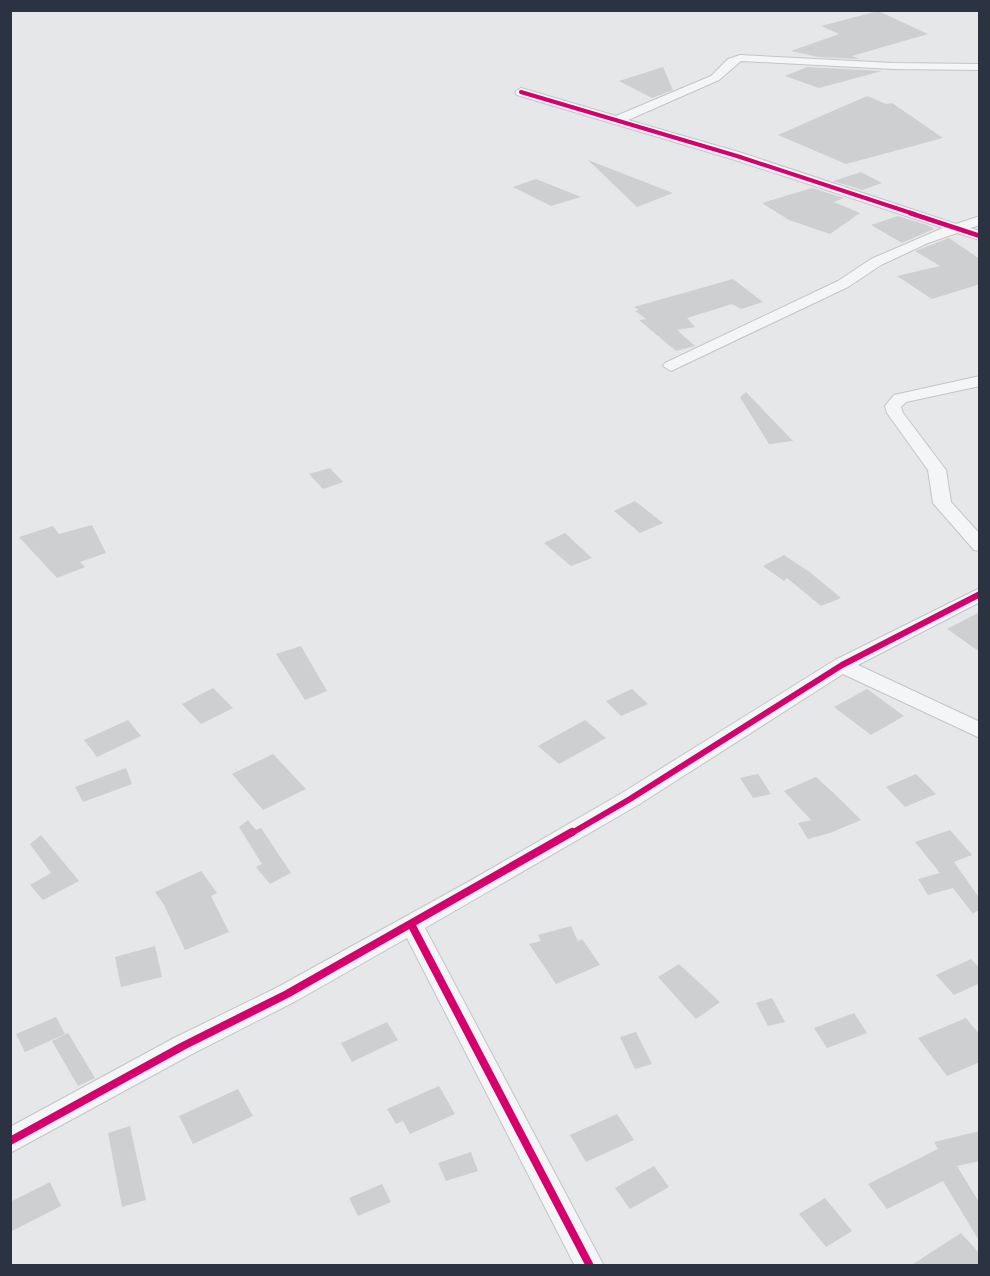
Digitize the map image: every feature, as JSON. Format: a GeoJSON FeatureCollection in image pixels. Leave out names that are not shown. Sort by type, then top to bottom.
{"type":"FeatureCollection","features":[{"type":"Feature","properties":{"kind":"street"},"geometry":{"type":"LineString","coordinates":[[617,120],[715,78],[721,74],[725,65],[731,60],[741,58],[893,66],[980,67]]}},
{"type":"Feature","properties":{"kind":"street"},"geometry":{"type":"LineString","coordinates":[[521,92],[870,198],[980,236]]}},
{"type":"Feature","properties":{"kind":"street"},"geometry":{"type":"LineString","coordinates":[[671,366],[843,284],[876,262],[953,227],[980,220]]}},
{"type":"Feature","properties":{"kind":"street"},"geometry":{"type":"LineString","coordinates":[[980,381],[900,398],[893,406],[895,414],[937,470],[942,503],[980,546]]}},
{"type":"Feature","properties":{"kind":"street"},"geometry":{"type":"LineString","coordinates":[[10,1141],[183,1046],[287,994],[630,799],[842,665],[980,594]]}},
{"type":"Feature","properties":{"kind":"street"},"geometry":{"type":"LineString","coordinates":[[842,665],[980,731]]}},
{"type":"Feature","properties":{"kind":"street"},"geometry":{"type":"LineString","coordinates":[[411,924],[590,1266]]}},
{"type":"Feature","properties":{"kind":"building"},"geometry":{"type":"Polygon","coordinates":[[[878,11],[928,34],[852,56],[859,59],[818,57],[791,51],[839,34],[821,26],[878,11]]]}},
{"type":"Feature","properties":{"kind":"building"},"geometry":{"type":"Polygon","coordinates":[[[663,67],[673,90],[652,98],[619,81],[663,67]]]}},
{"type":"Feature","properties":{"kind":"building"},"geometry":{"type":"Polygon","coordinates":[[[807,67],[882,71],[819,88],[785,76],[807,67]]]}},
{"type":"Feature","properties":{"kind":"building"},"geometry":{"type":"Polygon","coordinates":[[[867,96],[886,104],[892,103],[943,138],[846,164],[778,135],[867,96]]]}},
{"type":"Feature","properties":{"kind":"building"},"geometry":{"type":"Polygon","coordinates":[[[588,160],[673,193],[637,207],[588,160]]]}},
{"type":"Feature","properties":{"kind":"building"},"geometry":{"type":"Polygon","coordinates":[[[861,172],[882,183],[862,190],[833,181],[861,172]]]}},
{"type":"Feature","properties":{"kind":"building"},"geometry":{"type":"Polygon","coordinates":[[[536,179],[581,197],[551,206],[513,187],[536,179]]]}},
{"type":"Feature","properties":{"kind":"building"},"geometry":{"type":"Polygon","coordinates":[[[812,188],[844,198],[834,202],[860,213],[830,234],[789,220],[762,203],[812,188]]]}},
{"type":"Feature","properties":{"kind":"building"},"geometry":{"type":"Polygon","coordinates":[[[898,216],[934,229],[902,243],[871,225],[898,216]]]}},
{"type":"Feature","properties":{"kind":"building"},"geometry":{"type":"Polygon","coordinates":[[[949,238],[980,259],[980,284],[932,299],[897,276],[940,266],[915,251],[949,238]]]}},
{"type":"Feature","properties":{"kind":"building"},"geometry":{"type":"Polygon","coordinates":[[[733,279],[763,302],[741,309],[732,304],[687,318],[695,327],[677,330],[695,346],[676,351],[639,320],[646,319],[635,311],[639,310],[634,307],[733,279]]]}},
{"type":"Feature","properties":{"kind":"building"},"geometry":{"type":"Polygon","coordinates":[[[746,392],[793,441],[769,444],[740,397],[746,392]]]}},
{"type":"Feature","properties":{"kind":"building"},"geometry":{"type":"Polygon","coordinates":[[[330,468],[343,482],[323,489],[309,474],[330,468]]]}},
{"type":"Feature","properties":{"kind":"building"},"geometry":{"type":"Polygon","coordinates":[[[635,501],[663,523],[640,533],[614,511],[635,501]]]}},
{"type":"Feature","properties":{"kind":"building"},"geometry":{"type":"Polygon","coordinates":[[[92,525],[106,553],[80,562],[85,567],[57,578],[19,537],[53,526],[59,534],[92,525]]]}},
{"type":"Feature","properties":{"kind":"building"},"geometry":{"type":"Polygon","coordinates":[[[565,533],[592,558],[571,566],[544,543],[565,533]]]}},
{"type":"Feature","properties":{"kind":"building"},"geometry":{"type":"Polygon","coordinates":[[[784,555],[811,573],[841,598],[821,606],[787,578],[784,581],[763,566],[784,555]]]}},
{"type":"Feature","properties":{"kind":"building"},"geometry":{"type":"Polygon","coordinates":[[[980,612],[980,652],[947,629],[980,612]]]}},
{"type":"Feature","properties":{"kind":"building"},"geometry":{"type":"Polygon","coordinates":[[[301,646],[327,691],[305,700],[276,654],[301,646]]]}},
{"type":"Feature","properties":{"kind":"building"},"geometry":{"type":"Polygon","coordinates":[[[213,688],[233,708],[201,724],[182,704],[213,688]]]}},
{"type":"Feature","properties":{"kind":"building"},"geometry":{"type":"Polygon","coordinates":[[[632,689],[648,704],[621,716],[606,701],[632,689]]]}},
{"type":"Feature","properties":{"kind":"building"},"geometry":{"type":"Polygon","coordinates":[[[867,689],[904,716],[871,735],[834,707],[867,689]]]}},
{"type":"Feature","properties":{"kind":"building"},"geometry":{"type":"Polygon","coordinates":[[[128,720],[141,736],[97,757],[84,740],[128,720]]]}},
{"type":"Feature","properties":{"kind":"building"},"geometry":{"type":"Polygon","coordinates":[[[585,720],[606,738],[559,764],[538,746],[585,720]]]}},
{"type":"Feature","properties":{"kind":"building"},"geometry":{"type":"Polygon","coordinates":[[[273,754],[306,789],[263,810],[232,774],[273,754]]]}},
{"type":"Feature","properties":{"kind":"building"},"geometry":{"type":"Polygon","coordinates":[[[126,768],[132,784],[83,802],[75,787],[126,768]]]}},
{"type":"Feature","properties":{"kind":"building"},"geometry":{"type":"Polygon","coordinates":[[[758,774],[771,794],[753,798],[740,778],[758,774]]]}},
{"type":"Feature","properties":{"kind":"building"},"geometry":{"type":"Polygon","coordinates":[[[916,774],[936,794],[905,807],[886,787],[916,774]]]}},
{"type":"Feature","properties":{"kind":"building"},"geometry":{"type":"Polygon","coordinates":[[[816,777],[861,820],[808,839],[798,823],[811,820],[784,791],[816,777]]]}},
{"type":"Feature","properties":{"kind":"building"},"geometry":{"type":"Polygon","coordinates":[[[248,820],[256,830],[261,828],[291,873],[270,884],[256,867],[262,864],[239,827],[248,820]]]}},
{"type":"Feature","properties":{"kind":"building"},"geometry":{"type":"Polygon","coordinates":[[[950,830],[972,855],[954,862],[980,899],[980,909],[973,914],[953,888],[928,895],[918,879],[940,873],[915,842],[950,830]]]}},
{"type":"Feature","properties":{"kind":"building"},"geometry":{"type":"Polygon","coordinates":[[[41,835],[79,881],[43,900],[30,885],[51,873],[30,844],[41,835]]]}},
{"type":"Feature","properties":{"kind":"building"},"geometry":{"type":"Polygon","coordinates":[[[201,871],[217,893],[211,896],[229,932],[185,950],[164,905],[155,892],[201,871]]]}},
{"type":"Feature","properties":{"kind":"building"},"geometry":{"type":"Polygon","coordinates":[[[571,926],[578,941],[582,939],[600,965],[556,984],[529,944],[541,941],[538,935],[571,926]]]}},
{"type":"Feature","properties":{"kind":"building"},"geometry":{"type":"Polygon","coordinates":[[[155,946],[162,977],[121,987],[115,957],[155,946]]]}},
{"type":"Feature","properties":{"kind":"building"},"geometry":{"type":"Polygon","coordinates":[[[971,959],[980,968],[980,983],[954,995],[936,975],[971,959]]]}},
{"type":"Feature","properties":{"kind":"building"},"geometry":{"type":"Polygon","coordinates":[[[679,964],[720,1002],[696,1019],[658,977],[679,964]]]}},
{"type":"Feature","properties":{"kind":"building"},"geometry":{"type":"Polygon","coordinates":[[[772,998],[785,1022],[768,1026],[756,1003],[772,998]]]}},
{"type":"Feature","properties":{"kind":"building"},"geometry":{"type":"Polygon","coordinates":[[[854,1013],[867,1033],[827,1048],[814,1028],[854,1013]]]}},
{"type":"Feature","properties":{"kind":"building"},"geometry":{"type":"Polygon","coordinates":[[[56,1017],[65,1034],[25,1052],[16,1034],[56,1017]]]}},
{"type":"Feature","properties":{"kind":"building"},"geometry":{"type":"Polygon","coordinates":[[[966,1018],[980,1035],[980,1062],[947,1076],[918,1038],[966,1018]]]}},
{"type":"Feature","properties":{"kind":"building"},"geometry":{"type":"Polygon","coordinates":[[[387,1022],[398,1040],[352,1062],[341,1043],[387,1022]]]}},
{"type":"Feature","properties":{"kind":"building"},"geometry":{"type":"Polygon","coordinates":[[[636,1032],[652,1064],[635,1069],[620,1037],[636,1032]]]}},
{"type":"Feature","properties":{"kind":"building"},"geometry":{"type":"Polygon","coordinates":[[[68,1033],[95,1078],[78,1086],[52,1041],[68,1033]]]}},
{"type":"Feature","properties":{"kind":"building"},"geometry":{"type":"Polygon","coordinates":[[[439,1086],[455,1114],[410,1134],[403,1121],[396,1124],[387,1109],[439,1086]]]}},
{"type":"Feature","properties":{"kind":"building"},"geometry":{"type":"Polygon","coordinates":[[[238,1089],[253,1116],[193,1144],[179,1116],[238,1089]]]}},
{"type":"Feature","properties":{"kind":"building"},"geometry":{"type":"Polygon","coordinates":[[[617,1114],[634,1140],[586,1162],[570,1135],[617,1114]]]}},
{"type":"Feature","properties":{"kind":"building"},"geometry":{"type":"Polygon","coordinates":[[[130,1126],[146,1200],[122,1207],[108,1133],[130,1126]]]}},
{"type":"Feature","properties":{"kind":"building"},"geometry":{"type":"Polygon","coordinates":[[[980,1131],[980,1161],[957,1166],[980,1204],[980,1242],[943,1181],[887,1209],[868,1184],[938,1149],[934,1142],[980,1131]]]}},
{"type":"Feature","properties":{"kind":"building"},"geometry":{"type":"Polygon","coordinates":[[[471,1152],[478,1171],[446,1181],[438,1163],[471,1152]]]}},
{"type":"Feature","properties":{"kind":"building"},"geometry":{"type":"Polygon","coordinates":[[[654,1166],[669,1187],[630,1209],[615,1188],[654,1166]]]}},
{"type":"Feature","properties":{"kind":"building"},"geometry":{"type":"Polygon","coordinates":[[[50,1182],[61,1206],[10,1232],[10,1202],[50,1182]]]}},
{"type":"Feature","properties":{"kind":"building"},"geometry":{"type":"Polygon","coordinates":[[[382,1184],[391,1202],[358,1216],[349,1198],[382,1184]]]}},
{"type":"Feature","properties":{"kind":"building"},"geometry":{"type":"Polygon","coordinates":[[[825,1198],[852,1231],[826,1247],[799,1214],[825,1198]]]}},
{"type":"Feature","properties":{"kind":"building"},"geometry":{"type":"Polygon","coordinates":[[[961,1233],[980,1254],[980,1266],[910,1266],[961,1233]]]}},
{"type":"Feature","properties":{"kind":"cycle path"},"geometry":{"type":"LineString","coordinates":[[521,92],[737,156],[980,236]]}},
{"type":"Feature","properties":{"kind":"cycle path"},"geometry":{"type":"LineString","coordinates":[[10,1141],[183,1046],[287,994],[476,888],[630,799],[842,665],[980,594]]}},
{"type":"Feature","properties":{"kind":"cycle path"},"geometry":{"type":"LineString","coordinates":[[411,924],[590,1266]]}}]}
